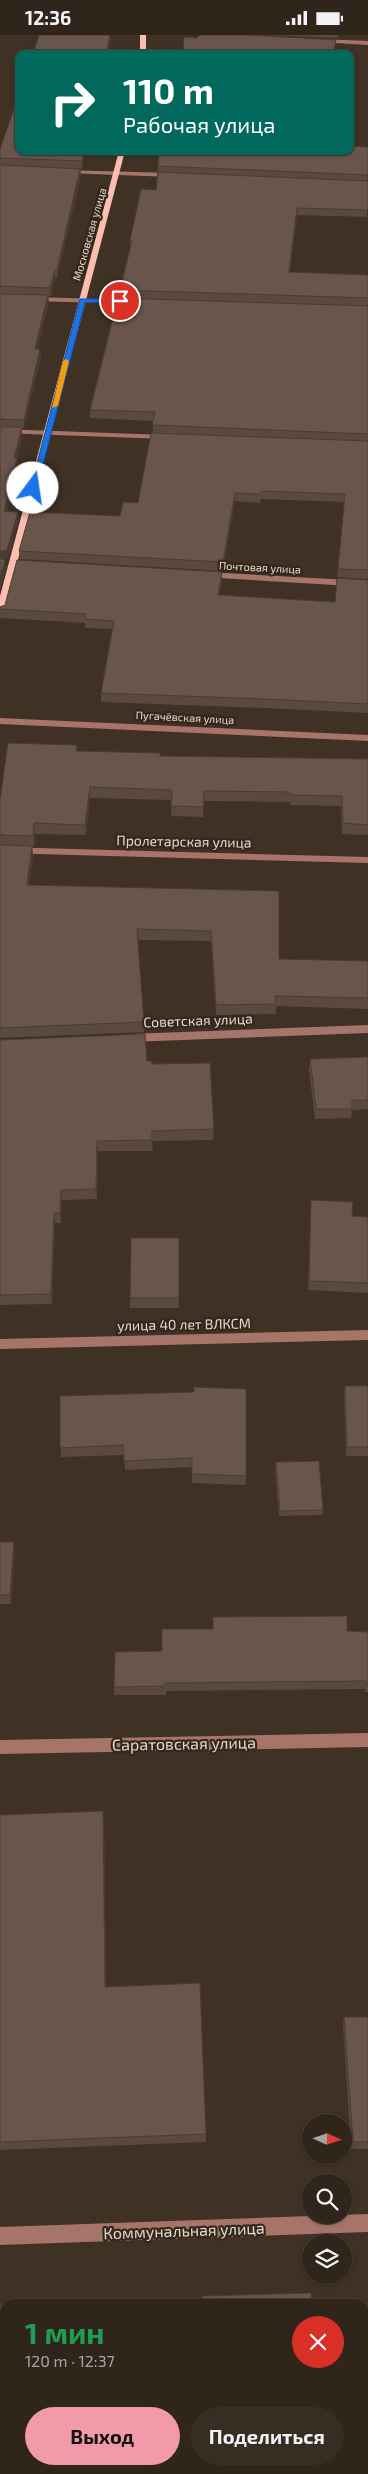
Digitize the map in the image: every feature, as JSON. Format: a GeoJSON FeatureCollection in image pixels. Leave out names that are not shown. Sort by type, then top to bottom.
{"type":"FeatureCollection","features":[{"type":"Feature","properties":{"kind":"main road"},"geometry":{"type":"LineString","coordinates":[[143,35],[143,50]]}},
{"type":"Feature","properties":{"kind":"main road","name":"Московская улица"},"geometry":{"type":"LineString","coordinates":[[0,613],[121,155]]}},
{"type":"Feature","properties":{"kind":"street"},"geometry":{"type":"LineString","coordinates":[[309,40],[368,43]]}},
{"type":"Feature","properties":{"kind":"street"},"geometry":{"type":"LineString","coordinates":[[59,171],[185,176]]}},
{"type":"Feature","properties":{"kind":"street"},"geometry":{"type":"LineString","coordinates":[[0,298],[141,302]]}},
{"type":"Feature","properties":{"kind":"street"},"geometry":{"type":"LineString","coordinates":[[0,431],[174,438]]}},
{"type":"Feature","properties":{"kind":"street"},"geometry":{"type":"LineString","coordinates":[[0,563],[24,564]]}},
{"type":"Feature","properties":{"kind":"street","name":"Почтовая улица"},"geometry":{"type":"LineString","coordinates":[[191,574],[368,585]]}},
{"type":"Feature","properties":{"kind":"street","name":"Пугачёвская улица"},"geometry":{"type":"LineString","coordinates":[[0,721],[368,738]]}},
{"type":"Feature","properties":{"kind":"street","name":"Пролетарская улица"},"geometry":{"type":"LineString","coordinates":[[0,850],[368,860]]}},
{"type":"Feature","properties":{"kind":"street","name":"Советская улица"},"geometry":{"type":"LineString","coordinates":[[119,1039],[368,1029]]}},
{"type":"Feature","properties":{"kind":"street","name":"улица 40 лет ВЛКСМ"},"geometry":{"type":"LineString","coordinates":[[0,1343],[368,1335]]}},
{"type":"Feature","properties":{"kind":"street","name":"Саратовская улица"},"geometry":{"type":"LineString","coordinates":[[0,1747],[368,1740]]}},
{"type":"Feature","properties":{"kind":"street","name":"Коммунальная улица"},"geometry":{"type":"LineString","coordinates":[[0,2236],[368,2223]]}},
{"type":"Feature","properties":{"kind":"building"},"geometry":{"type":"Polygon","coordinates":[[[39,35],[110,35],[107,50],[34,50],[39,35]]]}},
{"type":"Feature","properties":{"kind":"building"},"geometry":{"type":"Polygon","coordinates":[[[200,35],[250,35],[336,40],[334,50],[183,50],[184,37],[197,38],[200,35]]]}},
{"type":"Feature","properties":{"kind":"building"},"geometry":{"type":"Polygon","coordinates":[[[15,106],[15,155],[83,155],[82,161],[0,158],[0,149],[15,106]]]}},
{"type":"Feature","properties":{"kind":"building"},"geometry":{"type":"Polygon","coordinates":[[[354,146],[368,147],[368,175],[158,166],[159,155],[354,155],[354,146]]]}},
{"type":"Feature","properties":{"kind":"building"},"geometry":{"type":"Polygon","coordinates":[[[0,165],[80,169],[57,270],[55,270],[50,288],[0,286],[0,165]]]}},
{"type":"Feature","properties":{"kind":"building"},"geometry":{"type":"Polygon","coordinates":[[[158,172],[368,181],[368,210],[297,208],[289,272],[368,275],[368,298],[120,290],[132,241],[130,240],[141,189],[156,190],[158,172]]]}},
{"type":"Feature","properties":{"kind":"building"},"geometry":{"type":"Polygon","coordinates":[[[0,294],[48,295],[35,349],[40,349],[24,420],[0,419],[0,294]]]}},
{"type":"Feature","properties":{"kind":"building"},"geometry":{"type":"Polygon","coordinates":[[[118,298],[368,306],[368,434],[152,425],[155,412],[90,410],[118,298]]]}},
{"type":"Feature","properties":{"kind":"building"},"geometry":{"type":"Polygon","coordinates":[[[0,427],[22,427],[14,458],[17,458],[4,511],[18,512],[7,550],[0,551],[0,427]]]}},
{"type":"Feature","properties":{"kind":"building"},"geometry":{"type":"Polygon","coordinates":[[[151,433],[368,441],[368,570],[338,569],[345,494],[262,491],[261,494],[235,493],[223,562],[19,551],[30,512],[120,516],[123,502],[138,503],[151,433]]]}},
{"type":"Feature","properties":{"kind":"building"},"geometry":{"type":"Polygon","coordinates":[[[0,559],[5,559],[0,577],[0,559]]]}},
{"type":"Feature","properties":{"kind":"building"},"geometry":{"type":"Polygon","coordinates":[[[17,560],[222,572],[218,595],[335,602],[337,578],[368,580],[368,704],[101,693],[114,621],[85,619],[86,614],[0,609],[0,607],[5,605],[17,560]]]}},
{"type":"Feature","properties":{"kind":"building"},"geometry":{"type":"Polygon","coordinates":[[[8,743],[77,745],[76,751],[160,753],[160,756],[368,759],[368,825],[343,823],[342,796],[290,795],[290,792],[204,791],[203,807],[171,806],[172,790],[90,787],[85,825],[34,823],[33,836],[0,835],[0,799],[8,743]]]}},
{"type":"Feature","properties":{"kind":"building"},"geometry":{"type":"Polygon","coordinates":[[[0,845],[32,846],[27,885],[279,891],[279,959],[368,961],[368,998],[275,996],[276,1004],[216,1005],[211,931],[137,929],[144,1022],[0,1028],[0,845]]]}},
{"type":"Feature","properties":{"kind":"building"},"geometry":{"type":"Polygon","coordinates":[[[145,1034],[147,1061],[152,1061],[152,1064],[210,1063],[214,1129],[152,1131],[152,1140],[97,1141],[96,1189],[61,1190],[60,1213],[54,1213],[51,1294],[0,1295],[0,1040],[145,1034]]]}},
{"type":"Feature","properties":{"kind":"building"},"geometry":{"type":"Polygon","coordinates":[[[368,1057],[368,1100],[352,1100],[352,1109],[316,1109],[310,1059],[368,1057]]]}},
{"type":"Feature","properties":{"kind":"building"},"geometry":{"type":"Polygon","coordinates":[[[311,1200],[353,1202],[352,1216],[368,1217],[368,1283],[309,1281],[311,1200]]]}},
{"type":"Feature","properties":{"kind":"building"},"geometry":{"type":"Polygon","coordinates":[[[131,1238],[179,1238],[179,1298],[130,1298],[131,1238]]]}},
{"type":"Feature","properties":{"kind":"building"},"geometry":{"type":"Polygon","coordinates":[[[345,1386],[368,1386],[368,1447],[347,1447],[345,1386]]]}},
{"type":"Feature","properties":{"kind":"building"},"geometry":{"type":"Polygon","coordinates":[[[194,1387],[246,1389],[246,1476],[192,1474],[192,1458],[124,1461],[123,1445],[60,1448],[60,1396],[194,1392],[194,1387]]]}},
{"type":"Feature","properties":{"kind":"building"},"geometry":{"type":"Polygon","coordinates":[[[319,1461],[323,1510],[280,1511],[276,1462],[319,1461]]]}},
{"type":"Feature","properties":{"kind":"building"},"geometry":{"type":"Polygon","coordinates":[[[0,1542],[14,1542],[10,1595],[0,1595],[0,1542]]]}},
{"type":"Feature","properties":{"kind":"building"},"geometry":{"type":"Polygon","coordinates":[[[347,1616],[347,1631],[368,1632],[368,1684],[366,1684],[366,1681],[165,1683],[165,1686],[114,1687],[115,1652],[162,1651],[162,1629],[213,1629],[213,1617],[347,1616]]]}},
{"type":"Feature","properties":{"kind":"building"},"geometry":{"type":"Polygon","coordinates":[[[103,1811],[105,1987],[200,1983],[206,2134],[0,2142],[0,1815],[103,1811]]]}},
{"type":"Feature","properties":{"kind":"building"},"geometry":{"type":"Polygon","coordinates":[[[344,2017],[368,2017],[368,2142],[353,2142],[344,2017]]]}},
{"type":"Feature","properties":{"kind":"building"},"geometry":{"type":"Polygon","coordinates":[[[311,2293],[312,2299],[202,2299],[202,2296],[311,2293]]]}},
{"type":"Feature","properties":{"kind":"slow traffic"},"geometry":{"type":"LineString","coordinates":[[54,406],[66,361]]}},
{"type":"Feature","properties":{"kind":"route"},"geometry":{"type":"LineString","coordinates":[[33,488],[82,300],[120,301]]}}]}
